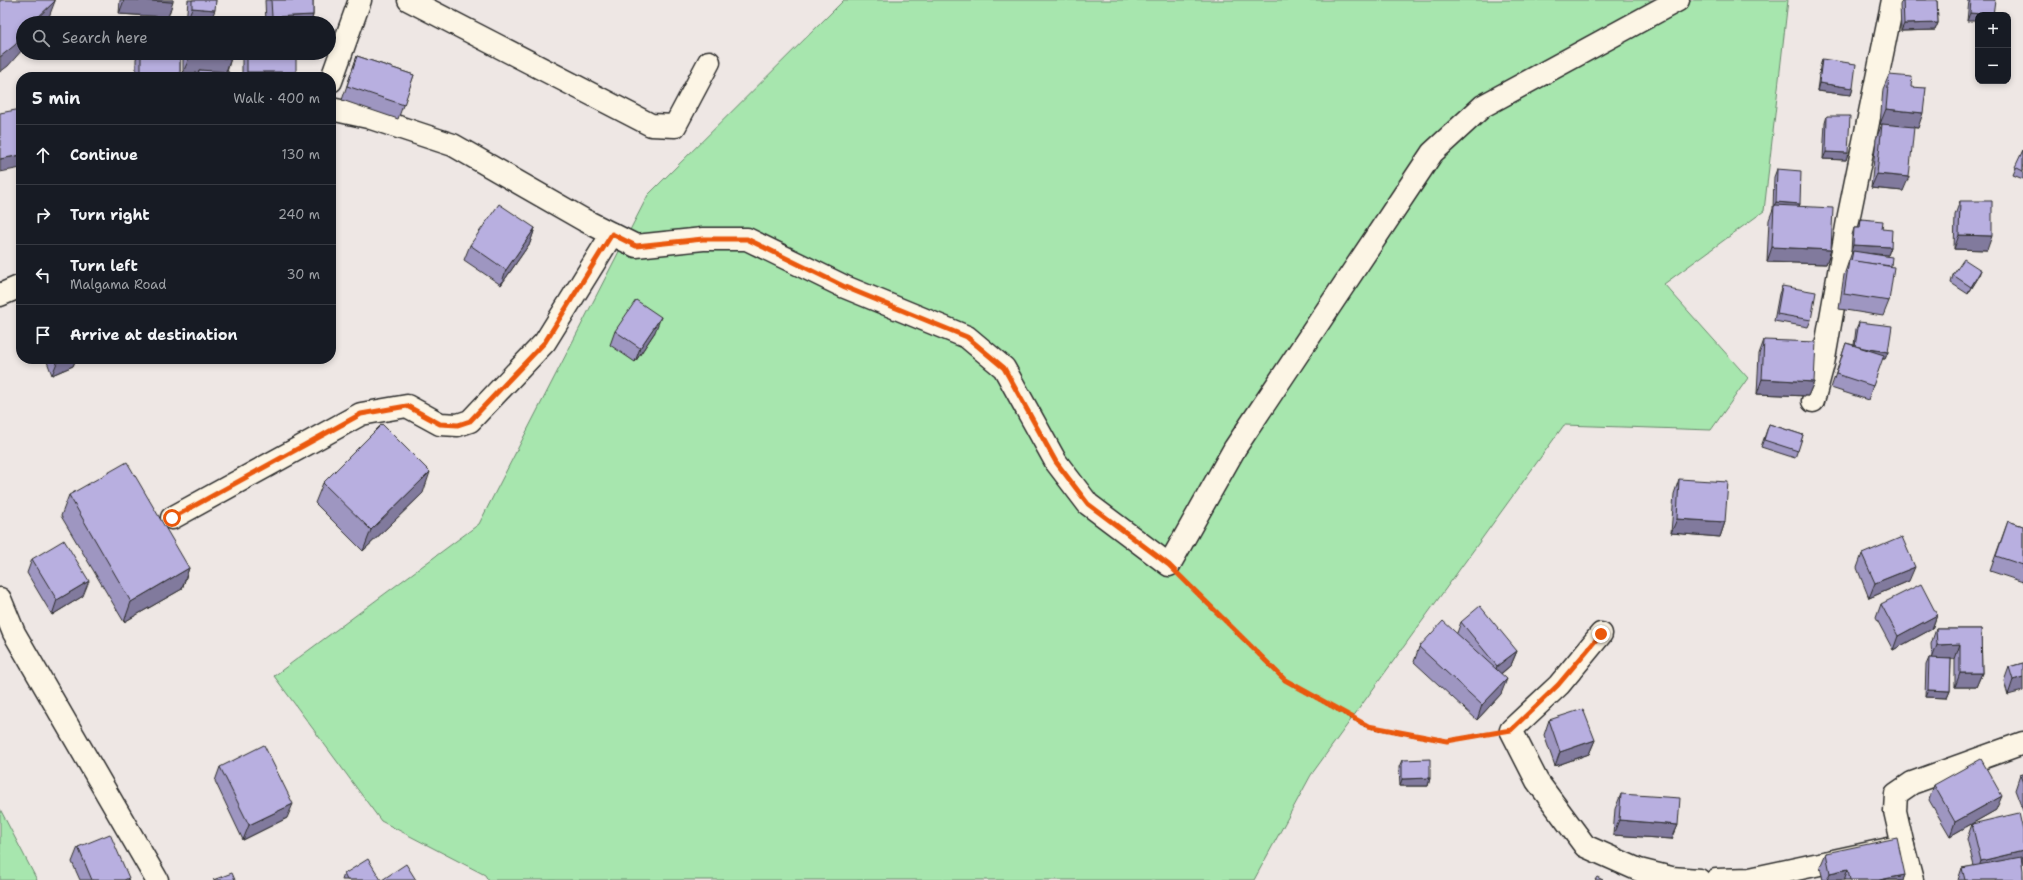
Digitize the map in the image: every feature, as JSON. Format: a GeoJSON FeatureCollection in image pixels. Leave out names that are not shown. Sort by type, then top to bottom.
{"type":"FeatureCollection","features":[{"type":"Feature","properties":{"kind":"street"},"geometry":{"type":"LineString","coordinates":[[334,72],[360,0]]}},
{"type":"Feature","properties":{"kind":"street"},"geometry":{"type":"LineString","coordinates":[[409,0],[652,125],[675,126],[709,62]]}},
{"type":"Feature","properties":{"kind":"street"},"geometry":{"type":"LineString","coordinates":[[336,110],[368,117],[453,146],[584,220],[636,246],[703,239],[747,239],[845,287],[967,337],[1004,368],[1056,462],[1088,504],[1169,565],[1235,448],[1432,153],[1483,106],[1678,0]]}},
{"type":"Feature","properties":{"kind":"street"},"geometry":{"type":"LineString","coordinates":[[1813,401],[1823,364],[1849,215],[1893,0]]}},
{"type":"Feature","properties":{"kind":"street"},"geometry":{"type":"LineString","coordinates":[[172,518],[361,414],[407,406],[440,424],[458,425],[470,421],[545,342],[612,234]]}},
{"type":"Feature","properties":{"kind":"street"},"geometry":{"type":"LineString","coordinates":[[0,295],[16,288]]}},
{"type":"Feature","properties":{"kind":"street"},"geometry":{"type":"LineString","coordinates":[[0,599],[14,633],[157,880]]}},
{"type":"Feature","properties":{"kind":"street"},"geometry":{"type":"LineString","coordinates":[[1601,634],[1558,685],[1511,730],[1537,781],[1585,846],[1639,870],[1672,878],[1699,880]]}},
{"type":"Feature","properties":{"kind":"street"},"geometry":{"type":"LineString","coordinates":[[1912,880],[1895,811],[1896,794],[1912,783],[2023,743]]}},
{"type":"Feature","properties":{"kind":"street"},"geometry":{"type":"LineString","coordinates":[[1716,880],[1750,879],[1903,846]]}},
{"type":"Feature","properties":{"kind":"path"},"geometry":{"type":"LineString","coordinates":[[1169,565],[1285,680],[1368,726],[1447,741],[1511,730]]}},
{"type":"Feature","properties":{"kind":"green space"},"geometry":{"type":"Polygon","coordinates":[[[844,0],[1788,0],[1764,211],[1664,284],[1748,378],[1711,430],[1564,425],[1311,775],[1254,880],[488,880],[485,875],[381,821],[274,676],[479,524],[648,195],[844,0]]]}},
{"type":"Feature","properties":{"kind":"green space"},"geometry":{"type":"Polygon","coordinates":[[[0,809],[37,880],[0,880],[0,809]]]}},
{"type":"Feature","properties":{"kind":"building"},"geometry":{"type":"Polygon","coordinates":[[[0,0],[54,0],[55,1],[39,16],[16,16],[16,44],[0,57],[0,0]]]}},
{"type":"Feature","properties":{"kind":"building"},"geometry":{"type":"Polygon","coordinates":[[[138,0],[173,0],[173,2],[138,0]]]}},
{"type":"Feature","properties":{"kind":"building"},"geometry":{"type":"Polygon","coordinates":[[[192,0],[216,0],[215,10],[192,8],[192,0]]]}},
{"type":"Feature","properties":{"kind":"building"},"geometry":{"type":"Polygon","coordinates":[[[271,0],[313,0],[313,15],[272,16],[271,0]]]}},
{"type":"Feature","properties":{"kind":"building"},"geometry":{"type":"Polygon","coordinates":[[[1903,0],[1937,0],[1938,23],[1904,24],[1903,0]]]}},
{"type":"Feature","properties":{"kind":"building"},"geometry":{"type":"Polygon","coordinates":[[[1971,0],[1995,0],[1993,12],[1970,13],[1971,0]]]}},
{"type":"Feature","properties":{"kind":"building"},"geometry":{"type":"Polygon","coordinates":[[[357,56],[414,75],[404,105],[347,86],[357,56]]]}},
{"type":"Feature","properties":{"kind":"building"},"geometry":{"type":"Polygon","coordinates":[[[1822,59],[1856,64],[1853,88],[1819,83],[1822,59]]]}},
{"type":"Feature","properties":{"kind":"building"},"geometry":{"type":"Polygon","coordinates":[[[141,60],[180,60],[180,72],[141,72],[141,60]]]}},
{"type":"Feature","properties":{"kind":"building"},"geometry":{"type":"Polygon","coordinates":[[[247,60],[296,60],[296,72],[247,72],[247,60]]]}},
{"type":"Feature","properties":{"kind":"building"},"geometry":{"type":"Polygon","coordinates":[[[199,70],[229,72],[199,72],[199,70]]]}},
{"type":"Feature","properties":{"kind":"building"},"geometry":{"type":"Polygon","coordinates":[[[1889,75],[1912,77],[1911,87],[1926,88],[1923,113],[1886,109],[1889,75]]]}},
{"type":"Feature","properties":{"kind":"building"},"geometry":{"type":"Polygon","coordinates":[[[16,110],[16,156],[0,159],[0,113],[16,110]]]}},
{"type":"Feature","properties":{"kind":"building"},"geometry":{"type":"Polygon","coordinates":[[[1827,116],[1850,116],[1848,153],[1826,152],[1827,116]]]}},
{"type":"Feature","properties":{"kind":"building"},"geometry":{"type":"Polygon","coordinates":[[[1882,124],[1914,127],[1909,177],[1877,174],[1882,124]]]}},
{"type":"Feature","properties":{"kind":"building"},"geometry":{"type":"Polygon","coordinates":[[[2023,150],[2023,171],[2015,167],[2023,150]]]}},
{"type":"Feature","properties":{"kind":"building"},"geometry":{"type":"Polygon","coordinates":[[[1777,169],[1801,171],[1800,204],[1776,202],[1777,169]]]}},
{"type":"Feature","properties":{"kind":"building"},"geometry":{"type":"Polygon","coordinates":[[[1960,201],[1992,201],[1992,236],[1959,235],[1960,201]]]}},
{"type":"Feature","properties":{"kind":"building"},"geometry":{"type":"Polygon","coordinates":[[[499,204],[535,228],[506,270],[470,245],[499,204]]]}},
{"type":"Feature","properties":{"kind":"building"},"geometry":{"type":"Polygon","coordinates":[[[1774,205],[1833,208],[1831,250],[1772,247],[1774,205]]]}},
{"type":"Feature","properties":{"kind":"building"},"geometry":{"type":"Polygon","coordinates":[[[1861,219],[1883,221],[1882,229],[1892,230],[1891,247],[1853,245],[1854,228],[1860,228],[1861,219]]]}},
{"type":"Feature","properties":{"kind":"building"},"geometry":{"type":"Polygon","coordinates":[[[1853,251],[1892,257],[1891,266],[1851,261],[1853,251]]]}},
{"type":"Feature","properties":{"kind":"building"},"geometry":{"type":"Polygon","coordinates":[[[1964,259],[1981,270],[1971,287],[1953,275],[1964,259]]]}},
{"type":"Feature","properties":{"kind":"building"},"geometry":{"type":"Polygon","coordinates":[[[1849,260],[1894,267],[1889,301],[1844,294],[1849,260]]]}},
{"type":"Feature","properties":{"kind":"building"},"geometry":{"type":"Polygon","coordinates":[[[1782,286],[1816,292],[1811,320],[1777,314],[1782,286]]]}},
{"type":"Feature","properties":{"kind":"building"},"geometry":{"type":"Polygon","coordinates":[[[636,300],[661,317],[640,348],[615,331],[636,300]]]}},
{"type":"Feature","properties":{"kind":"building"},"geometry":{"type":"Polygon","coordinates":[[[1859,322],[1892,326],[1888,352],[1855,346],[1859,322]]]}},
{"type":"Feature","properties":{"kind":"building"},"geometry":{"type":"Polygon","coordinates":[[[1764,340],[1816,342],[1814,382],[1762,379],[1764,340]]]}},
{"type":"Feature","properties":{"kind":"building"},"geometry":{"type":"Polygon","coordinates":[[[1846,343],[1884,355],[1873,386],[1836,374],[1846,343]]]}},
{"type":"Feature","properties":{"kind":"building"},"geometry":{"type":"Polygon","coordinates":[[[382,424],[430,472],[371,530],[323,483],[382,424]]]}},
{"type":"Feature","properties":{"kind":"building"},"geometry":{"type":"Polygon","coordinates":[[[1769,424],[1803,435],[1798,451],[1764,440],[1769,424]]]}},
{"type":"Feature","properties":{"kind":"building"},"geometry":{"type":"Polygon","coordinates":[[[127,462],[189,568],[131,602],[69,495],[127,462]]]}},
{"type":"Feature","properties":{"kind":"building"},"geometry":{"type":"Polygon","coordinates":[[[1679,479],[1728,482],[1725,522],[1677,519],[1679,479]]]}},
{"type":"Feature","properties":{"kind":"building"},"geometry":{"type":"Polygon","coordinates":[[[2008,521],[2023,526],[2023,565],[1996,556],[2008,521]]]}},
{"type":"Feature","properties":{"kind":"building"},"geometry":{"type":"Polygon","coordinates":[[[1902,537],[1915,567],[1875,583],[1862,554],[1902,537]]]}},
{"type":"Feature","properties":{"kind":"building"},"geometry":{"type":"Polygon","coordinates":[[[64,540],[89,581],[57,600],[32,559],[64,540]]]}},
{"type":"Feature","properties":{"kind":"building"},"geometry":{"type":"Polygon","coordinates":[[[1921,584],[1937,615],[1898,636],[1881,604],[1921,584]]]}},
{"type":"Feature","properties":{"kind":"building"},"geometry":{"type":"Polygon","coordinates":[[[1480,606],[1517,651],[1497,666],[1461,622],[1480,606]]]}},
{"type":"Feature","properties":{"kind":"building"},"geometry":{"type":"Polygon","coordinates":[[[1443,621],[1507,679],[1482,705],[1419,647],[1443,621]]]}},
{"type":"Feature","properties":{"kind":"building"},"geometry":{"type":"Polygon","coordinates":[[[1936,629],[1981,629],[1982,673],[1960,673],[1960,644],[1937,645],[1936,629]]]}},
{"type":"Feature","properties":{"kind":"building"},"geometry":{"type":"Polygon","coordinates":[[[1929,658],[1951,659],[1950,691],[1928,690],[1929,658]]]}},
{"type":"Feature","properties":{"kind":"building"},"geometry":{"type":"Polygon","coordinates":[[[2023,663],[2023,677],[2013,680],[2009,667],[2023,663]]]}},
{"type":"Feature","properties":{"kind":"building"},"geometry":{"type":"Polygon","coordinates":[[[1583,709],[1595,740],[1560,752],[1549,720],[1583,709]]]}},
{"type":"Feature","properties":{"kind":"building"},"geometry":{"type":"Polygon","coordinates":[[[264,745],[293,804],[249,825],[220,767],[264,745]]]}},
{"type":"Feature","properties":{"kind":"building"},"geometry":{"type":"Polygon","coordinates":[[[1430,759],[1430,778],[1402,779],[1402,760],[1430,759]]]}},
{"type":"Feature","properties":{"kind":"building"},"geometry":{"type":"Polygon","coordinates":[[[1981,759],[2002,796],[1955,822],[1934,785],[1981,759]]]}},
{"type":"Feature","properties":{"kind":"building"},"geometry":{"type":"Polygon","coordinates":[[[2023,774],[2023,783],[2020,775],[2023,774]]]}},
{"type":"Feature","properties":{"kind":"building"},"geometry":{"type":"Polygon","coordinates":[[[1621,794],[1680,798],[1678,825],[1619,820],[1621,794]]]}},
{"type":"Feature","properties":{"kind":"building"},"geometry":{"type":"Polygon","coordinates":[[[2019,813],[2023,831],[2023,851],[1981,861],[1972,824],[2019,813]]]}},
{"type":"Feature","properties":{"kind":"building"},"geometry":{"type":"Polygon","coordinates":[[[110,834],[129,878],[124,880],[92,880],[78,847],[110,834]]]}},
{"type":"Feature","properties":{"kind":"building"},"geometry":{"type":"Polygon","coordinates":[[[1897,838],[1905,875],[1879,880],[1850,880],[1848,869],[1830,873],[1826,853],[1897,838]]]}},
{"type":"Feature","properties":{"kind":"building"},"geometry":{"type":"Polygon","coordinates":[[[2021,857],[2023,880],[1965,880],[1962,868],[2021,857]]]}},
{"type":"Feature","properties":{"kind":"building"},"geometry":{"type":"Polygon","coordinates":[[[368,859],[381,880],[347,880],[344,874],[368,859]]]}},
{"type":"Feature","properties":{"kind":"building"},"geometry":{"type":"Polygon","coordinates":[[[406,864],[416,880],[382,880],[406,864]]]}},
{"type":"Feature","properties":{"kind":"building"},"geometry":{"type":"Polygon","coordinates":[[[232,873],[235,880],[213,880],[232,873]]]}},
{"type":"Feature","properties":{"kind":"building"},"geometry":{"type":"Polygon","coordinates":[[[1597,877],[1603,880],[1595,880],[1597,877]]]}},
{"type":"Feature","properties":{"kind":"route"},"geometry":{"type":"LineString","coordinates":[[172,518],[361,414],[407,406],[440,424],[458,425],[470,421],[545,342],[612,234],[636,246],[703,239],[747,239],[845,287],[967,337],[1004,368],[1056,462],[1088,504],[1154,552],[1169,565],[1285,680],[1368,726],[1447,741],[1511,730],[1558,685],[1601,634]]}}]}
